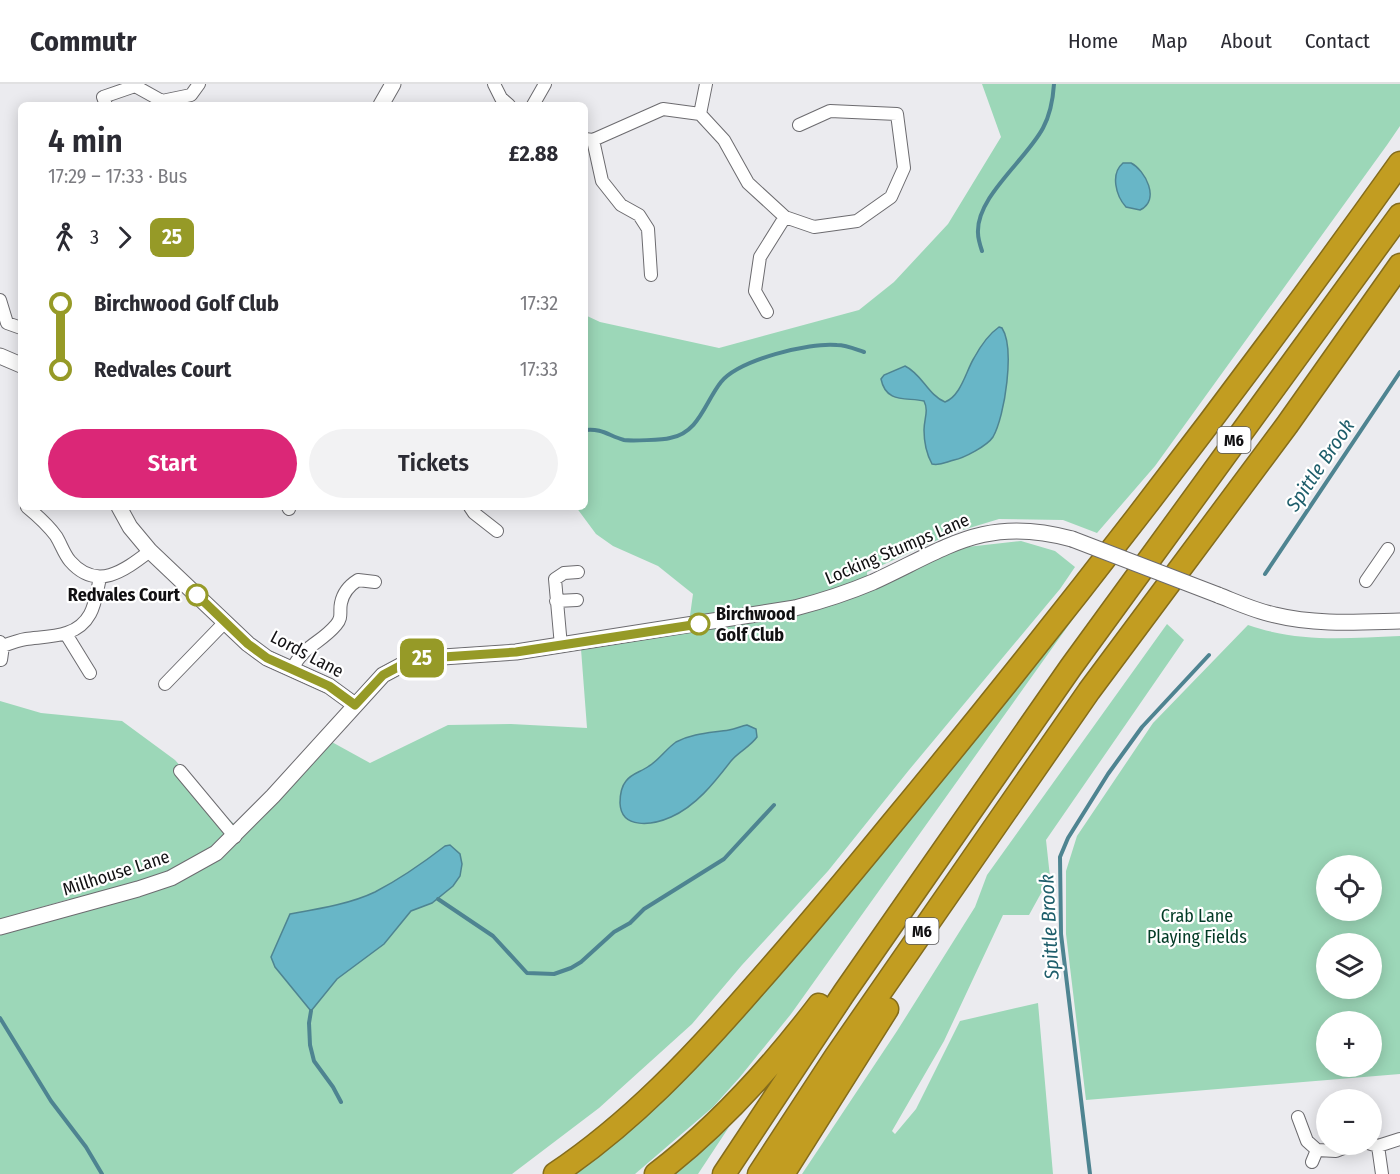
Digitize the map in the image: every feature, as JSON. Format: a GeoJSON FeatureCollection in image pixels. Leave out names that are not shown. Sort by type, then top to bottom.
{"type":"FeatureCollection","features":[{"type":"Feature","properties":{"kind":"highway"},"geometry":{"type":"LineString","coordinates":[[555,1174],[647,1101],[687,1061],[849,876],[1094,574],[1310,289],[1400,163]]}},
{"type":"Feature","properties":{"kind":"highway","name":"M6"},"geometry":{"type":"LineString","coordinates":[[724,1174],[844,993],[1071,667],[1263,400],[1400,215]]}},
{"type":"Feature","properties":{"kind":"highway","name":"M6"},"geometry":{"type":"LineString","coordinates":[[759,1174],[836,1056],[1089,691],[1287,425],[1400,265]]}},
{"type":"Feature","properties":{"kind":"highway"},"geometry":{"type":"LineString","coordinates":[[656,1174],[704,1135],[744,1096],[778,1058],[1071,667]]}},
{"type":"Feature","properties":{"kind":"highway"},"geometry":{"type":"LineString","coordinates":[[783,1174],[1089,691]]}},
{"type":"Feature","properties":{"kind":"street"},"geometry":{"type":"LineString","coordinates":[[166,102],[191,95],[199,84]]}},
{"type":"Feature","properties":{"kind":"street"},"geometry":{"type":"LineString","coordinates":[[383,102],[393,84]]}},
{"type":"Feature","properties":{"kind":"street"},"geometry":{"type":"LineString","coordinates":[[494,84],[506,102]]}},
{"type":"Feature","properties":{"kind":"street"},"geometry":{"type":"LineString","coordinates":[[535,102],[545,84]]}},
{"type":"Feature","properties":{"kind":"street"},"geometry":{"type":"LineString","coordinates":[[700,114],[706,84]]}},
{"type":"Feature","properties":{"kind":"street"},"geometry":{"type":"LineString","coordinates":[[105,102],[103,97],[136,85],[161,102]]}},
{"type":"Feature","properties":{"kind":"street"},"geometry":{"type":"LineString","coordinates":[[651,275],[648,229],[639,216],[621,205],[603,181],[589,140],[663,109],[700,114],[723,140],[748,183],[785,217],[814,227],[857,221],[891,197],[904,168],[897,114],[830,111],[799,124]]}},
{"type":"Feature","properties":{"kind":"street"},"geometry":{"type":"LineString","coordinates":[[767,312],[755,291],[760,257],[785,217]]}},
{"type":"Feature","properties":{"kind":"street"},"geometry":{"type":"LineString","coordinates":[[0,300],[4,325]]}},
{"type":"Feature","properties":{"kind":"street"},"geometry":{"type":"LineString","coordinates":[[0,356],[18,364]]}},
{"type":"Feature","properties":{"kind":"street"},"geometry":{"type":"LineString","coordinates":[[31,510],[55,535],[70,560],[82,570],[100,578],[129,568],[150,551]]}},
{"type":"Feature","properties":{"kind":"street","name":"Lords Lane"},"geometry":{"type":"LineString","coordinates":[[121,510],[130,527],[150,551],[248,644],[267,658],[329,686],[355,705]]}},
{"type":"Feature","properties":{"kind":"street"},"geometry":{"type":"LineString","coordinates":[[472,510],[497,531]]}},
{"type":"Feature","properties":{"kind":"street","name":"Locking Stumps Lane"},"geometry":{"type":"LineString","coordinates":[[234,837],[383,675],[413,659],[516,652],[795,609],[834,598],[965,539],[991,532],[1030,531],[1072,539],[1275,616],[1342,623],[1400,621]]}},
{"type":"Feature","properties":{"kind":"street"},"geometry":{"type":"LineString","coordinates":[[1366,581],[1388,549]]}},
{"type":"Feature","properties":{"kind":"street"},"geometry":{"type":"LineString","coordinates":[[561,646],[555,579],[564,573],[578,572]]}},
{"type":"Feature","properties":{"kind":"street"},"geometry":{"type":"LineString","coordinates":[[0,660],[2,644],[66,634],[79,627],[89,616],[95,602],[100,578]]}},
{"type":"Feature","properties":{"kind":"street"},"geometry":{"type":"LineString","coordinates":[[292,669],[303,652],[336,626],[342,615],[341,603],[349,586],[358,580],[375,582]]}},
{"type":"Feature","properties":{"kind":"street"},"geometry":{"type":"LineString","coordinates":[[556,601],[577,600]]}},
{"type":"Feature","properties":{"kind":"street"},"geometry":{"type":"LineString","coordinates":[[165,684],[225,622]]}},
{"type":"Feature","properties":{"kind":"street"},"geometry":{"type":"LineString","coordinates":[[66,634],[90,674]]}},
{"type":"Feature","properties":{"kind":"street"},"geometry":{"type":"LineString","coordinates":[[180,771],[234,837]]}},
{"type":"Feature","properties":{"kind":"street","name":"Millhouse Lane"},"geometry":{"type":"LineString","coordinates":[[0,927],[171,878],[209,857],[234,837]]}},
{"type":"Feature","properties":{"kind":"street"},"geometry":{"type":"LineString","coordinates":[[1298,1117],[1307,1141],[1316,1149]]}},
{"type":"Feature","properties":{"kind":"street"},"geometry":{"type":"LineString","coordinates":[[1382,1144],[1400,1140]]}},
{"type":"Feature","properties":{"kind":"street"},"geometry":{"type":"LineString","coordinates":[[1312,1162],[1316,1152]]}},
{"type":"Feature","properties":{"kind":"street"},"geometry":{"type":"LineString","coordinates":[[1377,1155],[1382,1174]]}},
{"type":"Feature","properties":{"kind":"green space","name":"Birchwood Golf Club"},"geometry":{"type":"Polygon","coordinates":[[[982,84],[1400,84],[1400,126],[1155,466],[1097,533],[1063,520],[999,519],[953,533],[867,572],[868,589],[931,560],[967,547],[1021,541],[1055,551],[1075,567],[1060,589],[828,871],[742,965],[692,1024],[599,1108],[512,1174],[0,1174],[0,934],[77,912],[70,899],[0,919],[0,701],[41,713],[122,721],[175,760],[220,811],[244,833],[330,741],[370,763],[448,725],[511,724],[587,728],[581,649],[688,630],[693,594],[658,566],[613,546],[596,534],[578,510],[588,510],[588,316],[600,322],[719,348],[859,310],[894,282],[948,224],[1001,137],[982,84]]]}},
{"type":"Feature","properties":{"kind":"green space"},"geometry":{"type":"Polygon","coordinates":[[[1108,570],[791,1014],[740,1077],[713,1107],[635,1174],[566,1174],[600,1148],[1108,570]]]}},
{"type":"Feature","properties":{"kind":"green space"},"geometry":{"type":"Polygon","coordinates":[[[1167,624],[1184,640],[1046,840],[1050,877],[1029,915],[1003,915],[944,1041],[892,1131],[895,1134],[916,1109],[960,1021],[1038,1003],[1053,1174],[802,1174],[897,1031],[975,907],[987,875],[1167,624]]]}},
{"type":"Feature","properties":{"kind":"green space","name":"Crab Lane Playing Fields"},"geometry":{"type":"Polygon","coordinates":[[[1248,625],[1286,635],[1305,637],[1400,636],[1400,1074],[1382,1075],[1382,1011],[1316,1011],[1316,1077],[1364,1077],[1086,1100],[1066,934],[1066,871],[1077,836],[1153,723],[1248,625]]]}},
{"type":"Feature","properties":{"kind":"green space"},"geometry":{"type":"Polygon","coordinates":[[[729,1127],[698,1174],[672,1174],[729,1127]]]}},
{"type":"Feature","properties":{"kind":"water"},"geometry":{"type":"Polygon","coordinates":[[[1123,163],[1131,163],[1136,167],[1149,185],[1149,199],[1140,210],[1126,207],[1119,197],[1116,179],[1123,163]]]}},
{"type":"Feature","properties":{"kind":"water"},"geometry":{"type":"Polygon","coordinates":[[[999,327],[1002,328],[1006,338],[1008,366],[1005,399],[993,437],[981,448],[963,457],[932,464],[925,443],[924,401],[892,396],[887,392],[881,379],[884,375],[905,366],[916,374],[934,395],[945,402],[955,394],[979,350],[999,327]]]}},
{"type":"Feature","properties":{"kind":"water"},"geometry":{"type":"Polygon","coordinates":[[[747,725],[756,729],[757,737],[734,758],[689,807],[656,822],[639,823],[626,818],[620,803],[621,794],[624,783],[631,776],[653,764],[672,745],[682,739],[747,725]]]}},
{"type":"Feature","properties":{"kind":"water"},"geometry":{"type":"Polygon","coordinates":[[[450,845],[460,854],[462,864],[460,876],[453,886],[432,903],[411,911],[384,944],[337,979],[311,1011],[275,967],[271,957],[290,914],[334,906],[375,892],[420,865],[445,846],[450,845]]]}},
{"type":"Feature","properties":{"kind":"waterway"},"geometry":{"type":"LineString","coordinates":[[982,251],[978,233],[985,206],[993,192],[1043,128],[1051,107],[1054,84]]}},
{"type":"Feature","properties":{"kind":"waterway"},"geometry":{"type":"LineString","coordinates":[[588,430],[601,431],[624,440],[670,438],[680,435],[695,423],[715,390],[730,374],[758,360],[810,346],[840,345],[864,352]]}},
{"type":"Feature","properties":{"kind":"waterway","name":"Spittle Brook"},"geometry":{"type":"LineString","coordinates":[[1265,574],[1400,372]]}},
{"type":"Feature","properties":{"kind":"waterway","name":"Spittle Brook"},"geometry":{"type":"LineString","coordinates":[[1090,1174],[1061,934],[1060,857],[1068,838],[1108,774],[1142,727],[1209,655]]}},
{"type":"Feature","properties":{"kind":"waterway"},"geometry":{"type":"LineString","coordinates":[[438,899],[493,936],[527,973],[554,974],[581,962],[644,909],[724,859],[774,805]]}},
{"type":"Feature","properties":{"kind":"waterway"},"geometry":{"type":"LineString","coordinates":[[311,1011],[310,1045],[314,1061],[341,1102]]}},
{"type":"Feature","properties":{"kind":"waterway"},"geometry":{"type":"LineString","coordinates":[[0,1018],[51,1101],[86,1147],[102,1174]]}},
{"type":"Feature","properties":{"kind":"bus line","name":"25"},"geometry":{"type":"LineString","coordinates":[[197,595],[248,644],[267,658],[329,686],[355,705],[383,675],[413,659],[516,652],[699,624]]}},
{"type":"Feature","properties":{"kind":"place","name":"Redvales Court"},"geometry":{"type":"Point","coordinates":[197,595]}},
{"type":"Feature","properties":{"kind":"place","name":"Birchwood Golf Club"},"geometry":{"type":"Point","coordinates":[699,624]}}]}
